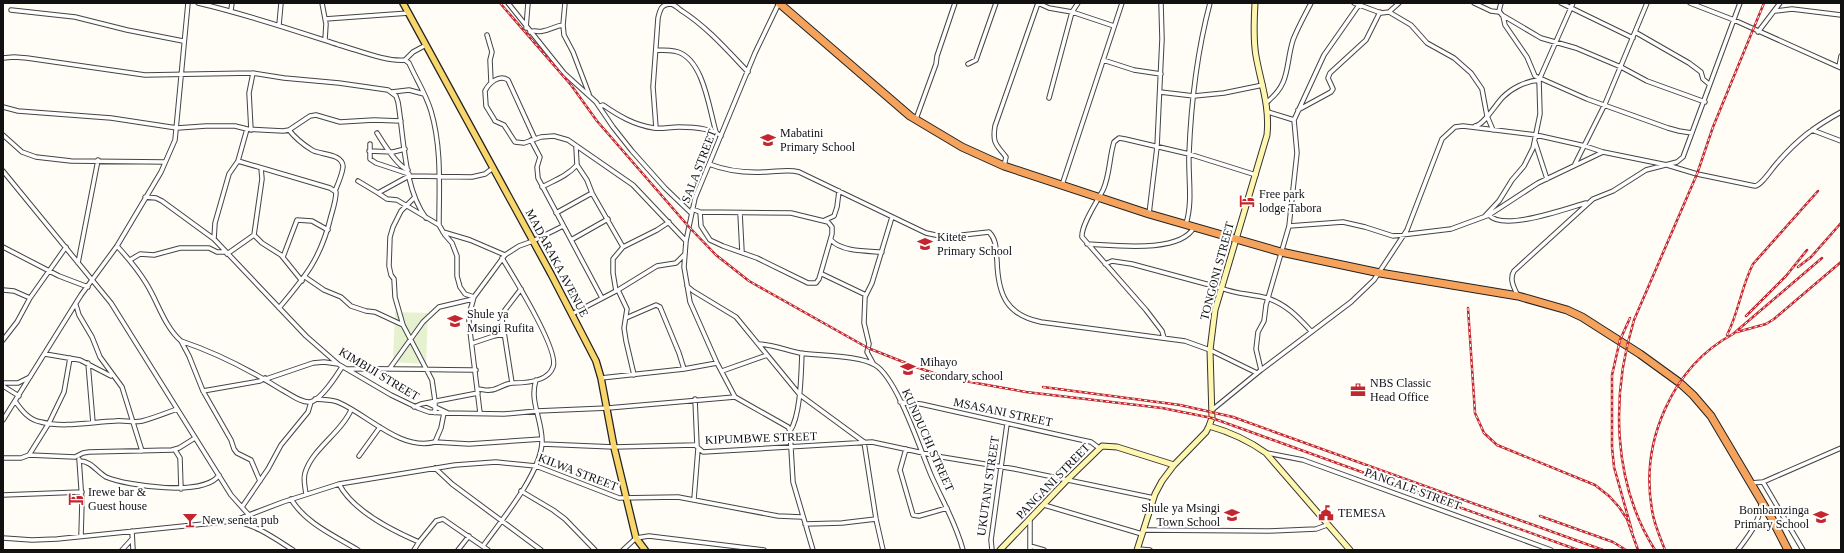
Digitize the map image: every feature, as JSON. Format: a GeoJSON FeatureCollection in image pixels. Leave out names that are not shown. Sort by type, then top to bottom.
{"type":"FeatureCollection","features":[{"type":"Feature","properties":{"kind":"highway"},"geometry":{"type":"LineString","coordinates":[[779,3],[883,94],[916,120],[962,147],[1004,166],[1099,196],[1149,214],[1281,252],[1380,273],[1518,296],[1567,310],[1582,317],[1620,340],[1680,383],[1711,416],[1788,550]]}},
{"type":"Feature","properties":{"kind":"main road","name":"MADARAKA AVENUE"},"geometry":{"type":"LineString","coordinates":[[404,3],[591,350],[601,378],[608,408],[614,447],[636,538],[645,550]]}},
{"type":"Feature","properties":{"kind":"street"},"geometry":{"type":"LineString","coordinates":[[3,420],[76,304],[117,246],[157,178],[175,140],[182,74],[183,41],[188,3]]}},
{"type":"Feature","properties":{"kind":"street"},"geometry":{"type":"LineString","coordinates":[[198,3],[231,10],[377,56],[395,60],[405,60],[409,63],[424,94],[434,121],[440,177],[439,225],[452,243],[457,256],[457,276],[460,287],[465,294],[474,298]]}},
{"type":"Feature","properties":{"kind":"street"},"geometry":{"type":"LineString","coordinates":[[231,10],[232,3]]}},
{"type":"Feature","properties":{"kind":"street"},"geometry":{"type":"LineString","coordinates":[[279,25],[280,3]]}},
{"type":"Feature","properties":{"kind":"street"},"geometry":{"type":"LineString","coordinates":[[322,3],[325,19],[325,40]]}},
{"type":"Feature","properties":{"kind":"street"},"geometry":{"type":"LineString","coordinates":[[508,3],[526,28],[564,73],[600,106],[613,127],[632,151],[665,188],[692,211],[791,214],[824,220],[832,227],[831,240],[822,274],[817,282],[810,283],[742,252],[716,243],[706,236],[701,226],[700,212]]}},
{"type":"Feature","properties":{"kind":"street"},"geometry":{"type":"LineString","coordinates":[[526,28],[528,3]]}},
{"type":"Feature","properties":{"kind":"street"},"geometry":{"type":"LineString","coordinates":[[565,3],[563,25],[564,35],[573,52],[590,96]]}},
{"type":"Feature","properties":{"kind":"street","name":"SALA STREET"},"geometry":{"type":"LineString","coordinates":[[735,397],[717,363],[690,302],[686,286],[686,241],[692,211],[709,164],[767,26],[779,3]]}},
{"type":"Feature","properties":{"kind":"street"},"geometry":{"type":"LineString","coordinates":[[916,120],[933,74],[948,21],[955,3]]}},
{"type":"Feature","properties":{"kind":"street"},"geometry":{"type":"LineString","coordinates":[[968,64],[976,60],[996,3]]}},
{"type":"Feature","properties":{"kind":"street"},"geometry":{"type":"LineString","coordinates":[[1004,166],[1006,157],[997,147],[993,135],[1038,3],[1056,10],[1072,12],[1114,26]]}},
{"type":"Feature","properties":{"kind":"street"},"geometry":{"type":"LineString","coordinates":[[1049,98],[1072,12],[1078,3]]}},
{"type":"Feature","properties":{"kind":"street"},"geometry":{"type":"LineString","coordinates":[[1062,185],[1122,3]]}},
{"type":"Feature","properties":{"kind":"street"},"geometry":{"type":"LineString","coordinates":[[1149,214],[1157,147],[1160,92],[1161,3]]}},
{"type":"Feature","properties":{"kind":"street"},"geometry":{"type":"LineString","coordinates":[[1186,224],[1190,205],[1189,154],[1198,51],[1210,3]]}},
{"type":"Feature","properties":{"kind":"street","name":"TONGONI STREET"},"geometry":{"type":"LineString","coordinates":[[1138,549],[1142,532],[1154,498],[1162,481],[1174,465],[1206,432],[1209,426],[1212,410],[1210,350],[1212,330],[1221,288],[1267,135],[1267,102],[1255,41],[1255,3]]}},
{"type":"Feature","properties":{"kind":"street"},"geometry":{"type":"LineString","coordinates":[[1267,102],[1277,95],[1282,85],[1293,40],[1311,3]]}},
{"type":"Feature","properties":{"kind":"street"},"geometry":{"type":"LineString","coordinates":[[1389,12],[1399,3]]}},
{"type":"Feature","properties":{"kind":"street"},"geometry":{"type":"LineString","coordinates":[[1474,3],[1491,11],[1499,12],[1534,35],[1621,67],[1647,81],[1704,102]]}},
{"type":"Feature","properties":{"kind":"street"},"geometry":{"type":"LineString","coordinates":[[1499,12],[1501,3]]}},
{"type":"Feature","properties":{"kind":"street"},"geometry":{"type":"LineString","coordinates":[[1561,3],[1572,5],[1633,38]]}},
{"type":"Feature","properties":{"kind":"street"},"geometry":{"type":"LineString","coordinates":[[1575,165],[1605,104],[1647,3]]}},
{"type":"Feature","properties":{"kind":"street"},"geometry":{"type":"LineString","coordinates":[[1690,3],[1734,20],[1840,68],[1841,56]]}},
{"type":"Feature","properties":{"kind":"street"},"geometry":{"type":"LineString","coordinates":[[1489,214],[1493,218],[1499,219],[1520,219],[1542,216],[1588,202],[1613,191],[1646,170],[1677,162],[1683,157],[1740,3]]}},
{"type":"Feature","properties":{"kind":"street"},"geometry":{"type":"LineString","coordinates":[[1758,32],[1780,3]]}},
{"type":"Feature","properties":{"kind":"street"},"geometry":{"type":"LineString","coordinates":[[656,128],[652,87],[656,40],[660,9],[662,6],[672,4],[699,22],[748,72]]}},
{"type":"Feature","properties":{"kind":"street"},"geometry":{"type":"LineString","coordinates":[[1259,372],[1256,349],[1258,332],[1264,321],[1268,299],[1289,226],[1297,153],[1294,120],[1324,55],[1357,4],[1380,12],[1389,12],[1411,25],[1428,43],[1454,58],[1471,73],[1482,89],[1487,116],[1493,130]]}},
{"type":"Feature","properties":{"kind":"street"},"geometry":{"type":"LineString","coordinates":[[1484,216],[1500,201],[1512,180],[1524,166],[1535,141],[1540,114],[1539,79],[1572,5]]}},
{"type":"Feature","properties":{"kind":"street"},"geometry":{"type":"LineString","coordinates":[[1775,11],[1792,9],[1841,15]]}},
{"type":"Feature","properties":{"kind":"street"},"geometry":{"type":"LineString","coordinates":[[11,10],[75,16],[127,30],[183,41]]}},
{"type":"Feature","properties":{"kind":"street"},"geometry":{"type":"LineString","coordinates":[[1298,111],[1332,92],[1333,89],[1328,78],[1330,73],[1366,40],[1380,12]]}},
{"type":"Feature","properties":{"kind":"street"},"geometry":{"type":"LineString","coordinates":[[325,19],[409,13]]}},
{"type":"Feature","properties":{"kind":"street"},"geometry":{"type":"LineString","coordinates":[[1503,16],[1506,27],[1526,57],[1534,76],[1572,92],[1679,131],[1692,133]]}},
{"type":"Feature","properties":{"kind":"street"},"geometry":{"type":"LineString","coordinates":[[530,32],[534,30],[543,31],[550,27],[563,25]]}},
{"type":"Feature","properties":{"kind":"street"},"geometry":{"type":"LineString","coordinates":[[1635,32],[1689,63],[1701,72],[1703,79],[1710,84]]}},
{"type":"Feature","properties":{"kind":"street"},"geometry":{"type":"LineString","coordinates":[[487,35],[492,52],[490,60],[491,82]]}},
{"type":"Feature","properties":{"kind":"street"},"geometry":{"type":"LineString","coordinates":[[405,60],[413,52],[426,45]]}},
{"type":"Feature","properties":{"kind":"street"},"geometry":{"type":"LineString","coordinates":[[656,50],[680,52],[698,71],[716,132]]}},
{"type":"Feature","properties":{"kind":"street"},"geometry":{"type":"LineString","coordinates":[[3,58],[27,58],[145,75],[253,73],[284,78],[339,83],[392,92],[408,90],[424,94]]}},
{"type":"Feature","properties":{"kind":"street"},"geometry":{"type":"LineString","coordinates":[[1104,60],[1134,70],[1160,74]]}},
{"type":"Feature","properties":{"kind":"street"},"geometry":{"type":"LineString","coordinates":[[214,239],[215,223],[229,174],[238,162],[249,130],[249,93],[253,73]]}},
{"type":"Feature","properties":{"kind":"street"},"geometry":{"type":"LineString","coordinates":[[602,298],[542,187],[537,171],[540,157],[533,140],[508,80],[502,78],[491,82],[484,94],[488,109],[495,122],[504,125],[516,142],[519,143],[533,140],[554,136],[568,140],[576,147],[633,185],[686,241]]}},
{"type":"Feature","properties":{"kind":"street"},"geometry":{"type":"LineString","coordinates":[[1212,410],[1351,302],[1380,273],[1403,236],[1417,207],[1442,140],[1455,127],[1482,124],[1487,116],[1511,91],[1530,81],[1539,79]]}},
{"type":"Feature","properties":{"kind":"street"},"geometry":{"type":"LineString","coordinates":[[1160,92],[1194,96],[1224,93],[1263,85]]}},
{"type":"Feature","properties":{"kind":"street"},"geometry":{"type":"LineString","coordinates":[[392,92],[398,102],[414,198],[426,218]]}},
{"type":"Feature","properties":{"kind":"street"},"geometry":{"type":"LineString","coordinates":[[600,106],[603,105],[621,117],[638,124],[656,128],[678,127],[716,132],[721,136]]}},
{"type":"Feature","properties":{"kind":"street"},"geometry":{"type":"LineString","coordinates":[[3,107],[18,111],[111,118],[177,128],[228,126],[249,130],[289,130],[310,116],[316,115],[340,122],[374,120],[401,121]]}},
{"type":"Feature","properties":{"kind":"street"},"geometry":{"type":"LineString","coordinates":[[1268,112],[1294,120]]}},
{"type":"Feature","properties":{"kind":"street"},"geometry":{"type":"LineString","coordinates":[[1470,126],[1536,135],[1750,186],[1757,186],[1798,139],[1841,112]]}},
{"type":"Feature","properties":{"kind":"street"},"geometry":{"type":"LineString","coordinates":[[279,308],[305,277],[318,256],[328,230],[336,195],[335,191],[342,168],[341,163],[334,156],[314,151],[296,138],[289,130]]}},
{"type":"Feature","properties":{"kind":"street"},"geometry":{"type":"LineString","coordinates":[[1812,130],[1841,141]]}},
{"type":"Feature","properties":{"kind":"street"},"geometry":{"type":"LineString","coordinates":[[377,133],[390,152],[409,173]]}},
{"type":"Feature","properties":{"kind":"street"},"geometry":{"type":"LineString","coordinates":[[3,135],[22,152],[36,157],[71,161],[98,160],[165,162]]}},
{"type":"Feature","properties":{"kind":"street"},"geometry":{"type":"LineString","coordinates":[[1164,338],[1162,331],[1146,310],[1086,244],[1082,237],[1082,228],[1107,180],[1116,140],[1119,138],[1125,139],[1189,154],[1256,174]]}},
{"type":"Feature","properties":{"kind":"street"},"geometry":{"type":"LineString","coordinates":[[1535,141],[1547,179]]}},
{"type":"Feature","properties":{"kind":"street"},"geometry":{"type":"LineString","coordinates":[[370,144],[370,159],[376,163],[409,173],[440,177],[472,177],[484,174],[493,168]]}},
{"type":"Feature","properties":{"kind":"street"},"geometry":{"type":"LineString","coordinates":[[576,147],[577,165],[587,180],[592,193],[623,247]]}},
{"type":"Feature","properties":{"kind":"street"},"geometry":{"type":"LineString","coordinates":[[369,151],[390,152],[405,149]]}},
{"type":"Feature","properties":{"kind":"street"},"geometry":{"type":"LineString","coordinates":[[1289,226],[1343,222],[1365,227],[1383,234],[1403,236],[1451,229],[1489,214],[1516,196],[1547,179],[1603,152]]}},
{"type":"Feature","properties":{"kind":"street"},"geometry":{"type":"LineString","coordinates":[[78,263],[98,160]]}},
{"type":"Feature","properties":{"kind":"street"},"geometry":{"type":"LineString","coordinates":[[238,162],[335,191]]}},
{"type":"Feature","properties":{"kind":"street"},"geometry":{"type":"LineString","coordinates":[[709,164],[736,171],[796,171],[923,232],[943,237],[989,232],[995,240],[996,245],[997,271],[1001,294],[1012,307],[1026,318],[1041,322],[1185,341],[1210,350],[1259,372]]}},
{"type":"Feature","properties":{"kind":"street"},"geometry":{"type":"LineString","coordinates":[[542,187],[568,174],[577,165]]}},
{"type":"Feature","properties":{"kind":"street"},"geometry":{"type":"LineString","coordinates":[[261,168],[262,178],[254,235],[259,242],[278,252],[302,281]]}},
{"type":"Feature","properties":{"kind":"street"},"geometry":{"type":"LineString","coordinates":[[3,171],[111,304],[231,495],[248,514]]}},
{"type":"Feature","properties":{"kind":"street"},"geometry":{"type":"LineString","coordinates":[[378,193],[409,173]]}},
{"type":"Feature","properties":{"kind":"street"},"geometry":{"type":"LineString","coordinates":[[358,181],[387,198],[397,200],[439,225]]}},
{"type":"Feature","properties":{"kind":"street"},"geometry":{"type":"LineString","coordinates":[[824,220],[834,216],[838,207],[839,191]]}},
{"type":"Feature","properties":{"kind":"street"},"geometry":{"type":"LineString","coordinates":[[556,213],[592,193]]}},
{"type":"Feature","properties":{"kind":"street","name":"KIMBIJI STREET"},"geometry":{"type":"LineString","coordinates":[[145,197],[156,198],[162,201],[214,239],[306,336],[338,364],[414,407],[435,413],[446,414],[504,414],[608,408],[695,399],[735,397]]}},
{"type":"Feature","properties":{"kind":"street"},"geometry":{"type":"LineString","coordinates":[[414,198],[405,206],[397,218],[390,237],[388,260],[390,273],[394,280],[395,296],[403,325],[432,380],[435,413]]}},
{"type":"Feature","properties":{"kind":"street"},"geometry":{"type":"LineString","coordinates":[[1518,296],[1512,281],[1514,271],[1588,202]]}},
{"type":"Feature","properties":{"kind":"street"},"geometry":{"type":"LineString","coordinates":[[740,213],[742,252]]}},
{"type":"Feature","properties":{"kind":"street"},"geometry":{"type":"LineString","coordinates":[[873,363],[867,352],[869,344],[864,323],[866,295],[872,283],[892,217]]}},
{"type":"Feature","properties":{"kind":"street"},"geometry":{"type":"LineString","coordinates":[[571,240],[608,219]]}},
{"type":"Feature","properties":{"kind":"street"},"geometry":{"type":"LineString","coordinates":[[283,257],[297,220],[312,221],[328,230]]}},
{"type":"Feature","properties":{"kind":"street"},"geometry":{"type":"LineString","coordinates":[[634,375],[624,328],[627,309],[617,291],[613,273],[613,259],[623,247],[633,243],[669,222]]}},
{"type":"Feature","properties":{"kind":"street"},"geometry":{"type":"LineString","coordinates":[[480,413],[469,315],[474,298],[504,257],[513,248],[533,241],[563,226]]}},
{"type":"Feature","properties":{"kind":"street"},"geometry":{"type":"LineString","coordinates":[[1086,244],[1134,246],[1165,244],[1184,239],[1192,232],[1195,226]]}},
{"type":"Feature","properties":{"kind":"street"},"geometry":{"type":"LineString","coordinates":[[443,232],[470,240],[504,257],[546,337],[554,360],[552,370],[548,375],[536,380],[526,383],[512,383],[491,390],[478,389]]}},
{"type":"Feature","properties":{"kind":"street"},"geometry":{"type":"LineString","coordinates":[[130,260],[140,254],[154,255],[180,248],[209,248],[217,252],[226,253],[254,235]]}},
{"type":"Feature","properties":{"kind":"street"},"geometry":{"type":"LineString","coordinates":[[831,240],[836,244],[853,249],[882,252]]}},
{"type":"Feature","properties":{"kind":"street"},"geometry":{"type":"LineString","coordinates":[[117,246],[130,260],[146,283],[172,332],[181,341],[189,356],[203,391],[231,440],[234,449],[237,453],[251,460],[260,481]]}},
{"type":"Feature","properties":{"kind":"street"},"geometry":{"type":"LineString","coordinates":[[3,247],[49,271],[88,287]]}},
{"type":"Feature","properties":{"kind":"street"},"geometry":{"type":"LineString","coordinates":[[3,340],[5,333],[17,322],[30,298],[66,247]]}},
{"type":"Feature","properties":{"kind":"street"},"geometry":{"type":"LineString","coordinates":[[572,314],[617,291],[657,266],[676,264],[685,254]]}},
{"type":"Feature","properties":{"kind":"street"},"geometry":{"type":"LineString","coordinates":[[1105,264],[1112,261],[1132,264],[1229,291],[1268,299],[1294,312],[1312,331]]}},
{"type":"Feature","properties":{"kind":"street"},"geometry":{"type":"LineString","coordinates":[[822,274],[866,295]]}},
{"type":"Feature","properties":{"kind":"street"},"geometry":{"type":"LineString","coordinates":[[305,277],[324,290],[341,297],[351,306],[366,311],[375,312],[403,325]]}},
{"type":"Feature","properties":{"kind":"street","name":"KIPUMBWE STREET"},"geometry":{"type":"LineString","coordinates":[[686,286],[693,292],[736,317],[800,394],[864,442]]}},
{"type":"Feature","properties":{"kind":"street"},"geometry":{"type":"LineString","coordinates":[[512,383],[504,334],[503,316],[521,289]]}},
{"type":"Feature","properties":{"kind":"street"},"geometry":{"type":"LineString","coordinates":[[3,290],[14,291],[30,298]]}},
{"type":"Feature","properties":{"kind":"street"},"geometry":{"type":"LineString","coordinates":[[390,368],[423,322],[439,307],[474,298]]}},
{"type":"Feature","properties":{"kind":"street"},"geometry":{"type":"LineString","coordinates":[[76,304],[79,315],[100,356],[114,378],[122,387],[142,451]]}},
{"type":"Feature","properties":{"kind":"street"},"geometry":{"type":"LineString","coordinates":[[626,318],[656,305],[660,307],[684,369]]}},
{"type":"Feature","properties":{"kind":"street"},"geometry":{"type":"LineString","coordinates":[[472,343],[504,334]]}},
{"type":"Feature","properties":{"kind":"street"},"geometry":{"type":"LineString","coordinates":[[181,341],[266,379],[299,399],[311,402]]}},
{"type":"Feature","properties":{"kind":"street"},"geometry":{"type":"LineString","coordinates":[[758,344],[802,353],[857,359],[873,363]]}},
{"type":"Feature","properties":{"kind":"street"},"geometry":{"type":"LineString","coordinates":[[790,431],[794,424],[800,394],[802,353]]}},
{"type":"Feature","properties":{"kind":"street"},"geometry":{"type":"LineString","coordinates":[[45,354],[70,358],[88,363],[114,378]]}},
{"type":"Feature","properties":{"kind":"street"},"geometry":{"type":"LineString","coordinates":[[722,371],[767,355]]}},
{"type":"Feature","properties":{"kind":"street"},"geometry":{"type":"LineString","coordinates":[[29,455],[49,422],[64,392],[70,358]]}},
{"type":"Feature","properties":{"kind":"street"},"geometry":{"type":"LineString","coordinates":[[88,363],[93,423]]}},
{"type":"Feature","properties":{"kind":"street"},"geometry":{"type":"LineString","coordinates":[[203,391],[260,381],[313,363],[338,364]]}},
{"type":"Feature","properties":{"kind":"street"},"geometry":{"type":"LineString","coordinates":[[601,378],[684,369],[717,363]]}},
{"type":"Feature","properties":{"kind":"street","name":"KUNDUCHI STREET"},"geometry":{"type":"LineString","coordinates":[[873,363],[885,373],[904,410],[921,452],[947,508],[963,550]]}},
{"type":"Feature","properties":{"kind":"street"},"geometry":{"type":"LineString","coordinates":[[242,507],[260,481],[281,444],[308,412],[311,402],[344,368],[476,370]]}},
{"type":"Feature","properties":{"kind":"street"},"geometry":{"type":"LineString","coordinates":[[3,385],[18,383],[30,377]]}},
{"type":"Feature","properties":{"kind":"street"},"geometry":{"type":"LineString","coordinates":[[483,546],[502,520],[536,466],[542,444],[542,438],[533,393],[536,380]]}},
{"type":"Feature","properties":{"kind":"street"},"geometry":{"type":"LineString","coordinates":[[3,385],[19,396]]}},
{"type":"Feature","properties":{"kind":"street"},"geometry":{"type":"LineString","coordinates":[[414,407],[435,401],[478,393]]}},
{"type":"Feature","properties":{"kind":"street"},"geometry":{"type":"LineString","coordinates":[[735,397],[788,427],[790,431],[793,482],[802,517],[813,550]]}},
{"type":"Feature","properties":{"kind":"street"},"geometry":{"type":"LineString","coordinates":[[315,399],[336,401],[380,427],[412,443],[424,444],[435,442],[469,444],[542,438]]}},
{"type":"Feature","properties":{"kind":"street"},"geometry":{"type":"LineString","coordinates":[[694,499],[698,447],[695,399]]}},
{"type":"Feature","properties":{"kind":"street"},"geometry":{"type":"LineString","coordinates":[[15,401],[26,415],[41,423],[49,422],[71,424],[117,421],[132,423],[149,419],[177,409]]}},
{"type":"Feature","properties":{"kind":"street","name":"MSASANI STREET"},"geometry":{"type":"LineString","coordinates":[[900,402],[912,403],[1091,442],[1099,448]]}},
{"type":"Feature","properties":{"kind":"street"},"geometry":{"type":"LineString","coordinates":[[426,403],[435,406],[446,414],[435,442]]}},
{"type":"Feature","properties":{"kind":"street"},"geometry":{"type":"LineString","coordinates":[[904,410],[906,405],[912,403]]}},
{"type":"Feature","properties":{"kind":"street"},"geometry":{"type":"LineString","coordinates":[[306,494],[305,471],[324,444],[343,424],[351,410]]}},
{"type":"Feature","properties":{"kind":"street","name":"UKUTANI STREET"},"geometry":{"type":"LineString","coordinates":[[992,550],[990,540],[1007,424]]}},
{"type":"Feature","properties":{"kind":"street"},"geometry":{"type":"LineString","coordinates":[[1209,426],[1244,439],[1256,445],[1266,453],[1350,550]]}},
{"type":"Feature","properties":{"kind":"street"},"geometry":{"type":"LineString","coordinates":[[359,456],[380,427]]}},
{"type":"Feature","properties":{"kind":"street"},"geometry":{"type":"LineString","coordinates":[[3,458],[21,458],[29,455],[77,456],[89,452],[175,450],[195,438]]}},
{"type":"Feature","properties":{"kind":"street"},"geometry":{"type":"LineString","coordinates":[[864,442],[876,519],[883,550]]}},
{"type":"Feature","properties":{"kind":"street","name":"KIPUMBWE STREET"},"geometry":{"type":"LineString","coordinates":[[542,444],[614,447],[698,447],[703,452],[791,448],[864,442],[1001,467],[1154,498]]}},
{"type":"Feature","properties":{"kind":"street","name":"PANGANI STREET"},"geometry":{"type":"LineString","coordinates":[[1000,550],[1099,448],[1107,446],[1117,447],[1174,465]]}},
{"type":"Feature","properties":{"kind":"street"},"geometry":{"type":"LineString","coordinates":[[1750,483],[1763,482],[1841,448]]}},
{"type":"Feature","properties":{"kind":"street"},"geometry":{"type":"LineString","coordinates":[[906,449],[900,470],[913,515],[919,516],[947,508]]}},
{"type":"Feature","properties":{"kind":"street"},"geometry":{"type":"LineString","coordinates":[[175,450],[180,458],[181,489]]}},
{"type":"Feature","properties":{"kind":"street","name":"PANGALE STREET"},"geometry":{"type":"LineString","coordinates":[[1266,453],[1303,460],[1551,550]]}},
{"type":"Feature","properties":{"kind":"street"},"geometry":{"type":"LineString","coordinates":[[77,456],[80,461],[82,492],[81,536]]}},
{"type":"Feature","properties":{"kind":"street"},"geometry":{"type":"LineString","coordinates":[[80,461],[89,464],[106,476],[133,484],[181,489],[208,484],[215,481],[219,475]]}},
{"type":"Feature","properties":{"kind":"street","name":"KILWA STREET"},"geometry":{"type":"LineString","coordinates":[[233,521],[248,514],[339,484],[435,468],[496,462],[536,466],[612,497],[678,497],[778,516],[802,517]]}},
{"type":"Feature","properties":{"kind":"street"},"geometry":{"type":"LineString","coordinates":[[435,468],[452,484],[541,550]]}},
{"type":"Feature","properties":{"kind":"street"},"geometry":{"type":"LineString","coordinates":[[1763,482],[1803,550]]}},
{"type":"Feature","properties":{"kind":"street"},"geometry":{"type":"LineString","coordinates":[[339,484],[346,496],[356,507],[401,535],[418,542]]}},
{"type":"Feature","properties":{"kind":"street"},"geometry":{"type":"LineString","coordinates":[[521,491],[559,515],[595,550]]}},
{"type":"Feature","properties":{"kind":"street"},"geometry":{"type":"LineString","coordinates":[[3,495],[82,492]]}},
{"type":"Feature","properties":{"kind":"street"},"geometry":{"type":"LineString","coordinates":[[291,499],[295,506],[307,518],[357,550]]}},
{"type":"Feature","properties":{"kind":"street"},"geometry":{"type":"LineString","coordinates":[[1738,550],[1753,532],[1760,516],[1761,503]]}},
{"type":"Feature","properties":{"kind":"street"},"geometry":{"type":"LineString","coordinates":[[1044,506],[1142,532],[1269,531],[1316,529],[1327,525]]}},
{"type":"Feature","properties":{"kind":"street"},"geometry":{"type":"LineString","coordinates":[[414,550],[418,542],[440,518],[445,519],[488,550]]}},
{"type":"Feature","properties":{"kind":"street"},"geometry":{"type":"LineString","coordinates":[[805,524],[858,522],[876,519]]}},
{"type":"Feature","properties":{"kind":"street"},"geometry":{"type":"LineString","coordinates":[[1030,520],[1030,548],[1044,550]]}},
{"type":"Feature","properties":{"kind":"street"},"geometry":{"type":"LineString","coordinates":[[3,538],[32,540],[233,521],[248,525],[266,533],[293,550]]}},
{"type":"Feature","properties":{"kind":"street"},"geometry":{"type":"LineString","coordinates":[[132,531],[133,550]]}},
{"type":"Feature","properties":{"kind":"street"},"geometry":{"type":"LineString","coordinates":[[458,550],[468,536]]}},
{"type":"Feature","properties":{"kind":"street"},"geometry":{"type":"LineString","coordinates":[[623,550],[636,538],[649,536],[764,550]]}},
{"type":"Feature","properties":{"kind":"street"},"geometry":{"type":"LineString","coordinates":[[122,550],[132,539]]}},
{"type":"Feature","properties":{"kind":"street"},"geometry":{"type":"LineString","coordinates":[[1138,549],[1150,550]]}},
{"type":"Feature","properties":{"kind":"green space"},"geometry":{"type":"Polygon","coordinates":[[[395,312],[428,313],[426,364],[393,362],[395,312]]]}},
{"type":"Feature","properties":{"kind":"railway"},"geometry":{"type":"LineString","coordinates":[[500,3],[571,85],[597,121],[689,227],[716,255],[749,281],[868,348],[948,378],[1026,392],[1162,408],[1212,418],[1578,550]]}},
{"type":"Feature","properties":{"kind":"railway"},"geometry":{"type":"LineString","coordinates":[[1655,550],[1641,524],[1630,496],[1623,467],[1619,408],[1627,349],[1634,320],[1697,174],[1713,127],[1764,3]]}},
{"type":"Feature","properties":{"kind":"railway"},"geometry":{"type":"LineString","coordinates":[[1727,335],[1753,264],[1818,191]]}},
{"type":"Feature","properties":{"kind":"railway"},"geometry":{"type":"LineString","coordinates":[[1798,267],[1811,257],[1841,223]]}},
{"type":"Feature","properties":{"kind":"railway"},"geometry":{"type":"LineString","coordinates":[[1746,316],[1786,276],[1807,250]]}},
{"type":"Feature","properties":{"kind":"railway"},"geometry":{"type":"LineString","coordinates":[[1665,550],[1657,530],[1652,510],[1650,484],[1651,458],[1656,433],[1665,409],[1677,386],[1693,366],[1712,348],[1733,334],[1822,258]]}},
{"type":"Feature","properties":{"kind":"railway"},"geometry":{"type":"LineString","coordinates":[[1737,332],[1766,324],[1774,319],[1841,262]]}},
{"type":"Feature","properties":{"kind":"railway"},"geometry":{"type":"LineString","coordinates":[[1468,308],[1475,413],[1484,433],[1497,445],[1595,485],[1609,496],[1627,519],[1638,550]]}},
{"type":"Feature","properties":{"kind":"railway"},"geometry":{"type":"LineString","coordinates":[[1630,318],[1620,340],[1612,375],[1612,447],[1614,467],[1632,531]]}},
{"type":"Feature","properties":{"kind":"railway"},"geometry":{"type":"LineString","coordinates":[[1043,387],[1180,405],[1233,417],[1603,550]]}},
{"type":"Feature","properties":{"kind":"railway"},"geometry":{"type":"LineString","coordinates":[[1540,516],[1613,542],[1626,550]]}},
{"type":"Feature","properties":{"kind":"place","name":"Mabatini Primary School"},"geometry":{"type":"Point","coordinates":[768,140]}},
{"type":"Feature","properties":{"kind":"place","name":"Free park lodge Tabora"},"geometry":{"type":"Point","coordinates":[1247,201]}},
{"type":"Feature","properties":{"kind":"place","name":"Kitete Primary School"},"geometry":{"type":"Point","coordinates":[925,244]}},
{"type":"Feature","properties":{"kind":"place","name":"Shule ya Msingi Rufita"},"geometry":{"type":"Point","coordinates":[455,321]}},
{"type":"Feature","properties":{"kind":"place","name":"Mihayo secondary school"},"geometry":{"type":"Point","coordinates":[908,369]}},
{"type":"Feature","properties":{"kind":"place","name":"NBS Classic Head Office"},"geometry":{"type":"Point","coordinates":[1358,390]}},
{"type":"Feature","properties":{"kind":"place","name":"Irewe bar & Guest house"},"geometry":{"type":"Point","coordinates":[76,499]}},
{"type":"Feature","properties":{"kind":"place","name":"TEMESA"},"geometry":{"type":"Point","coordinates":[1326,513]}},
{"type":"Feature","properties":{"kind":"place","name":"Shule ya Msingi Town School"},"geometry":{"type":"Point","coordinates":[1232,515]}},
{"type":"Feature","properties":{"kind":"place","name":"Bombamzinga Primary School"},"geometry":{"type":"Point","coordinates":[1821,517]}},
{"type":"Feature","properties":{"kind":"place","name":"New seneta pub"},"geometry":{"type":"Point","coordinates":[190,520]}}]}
